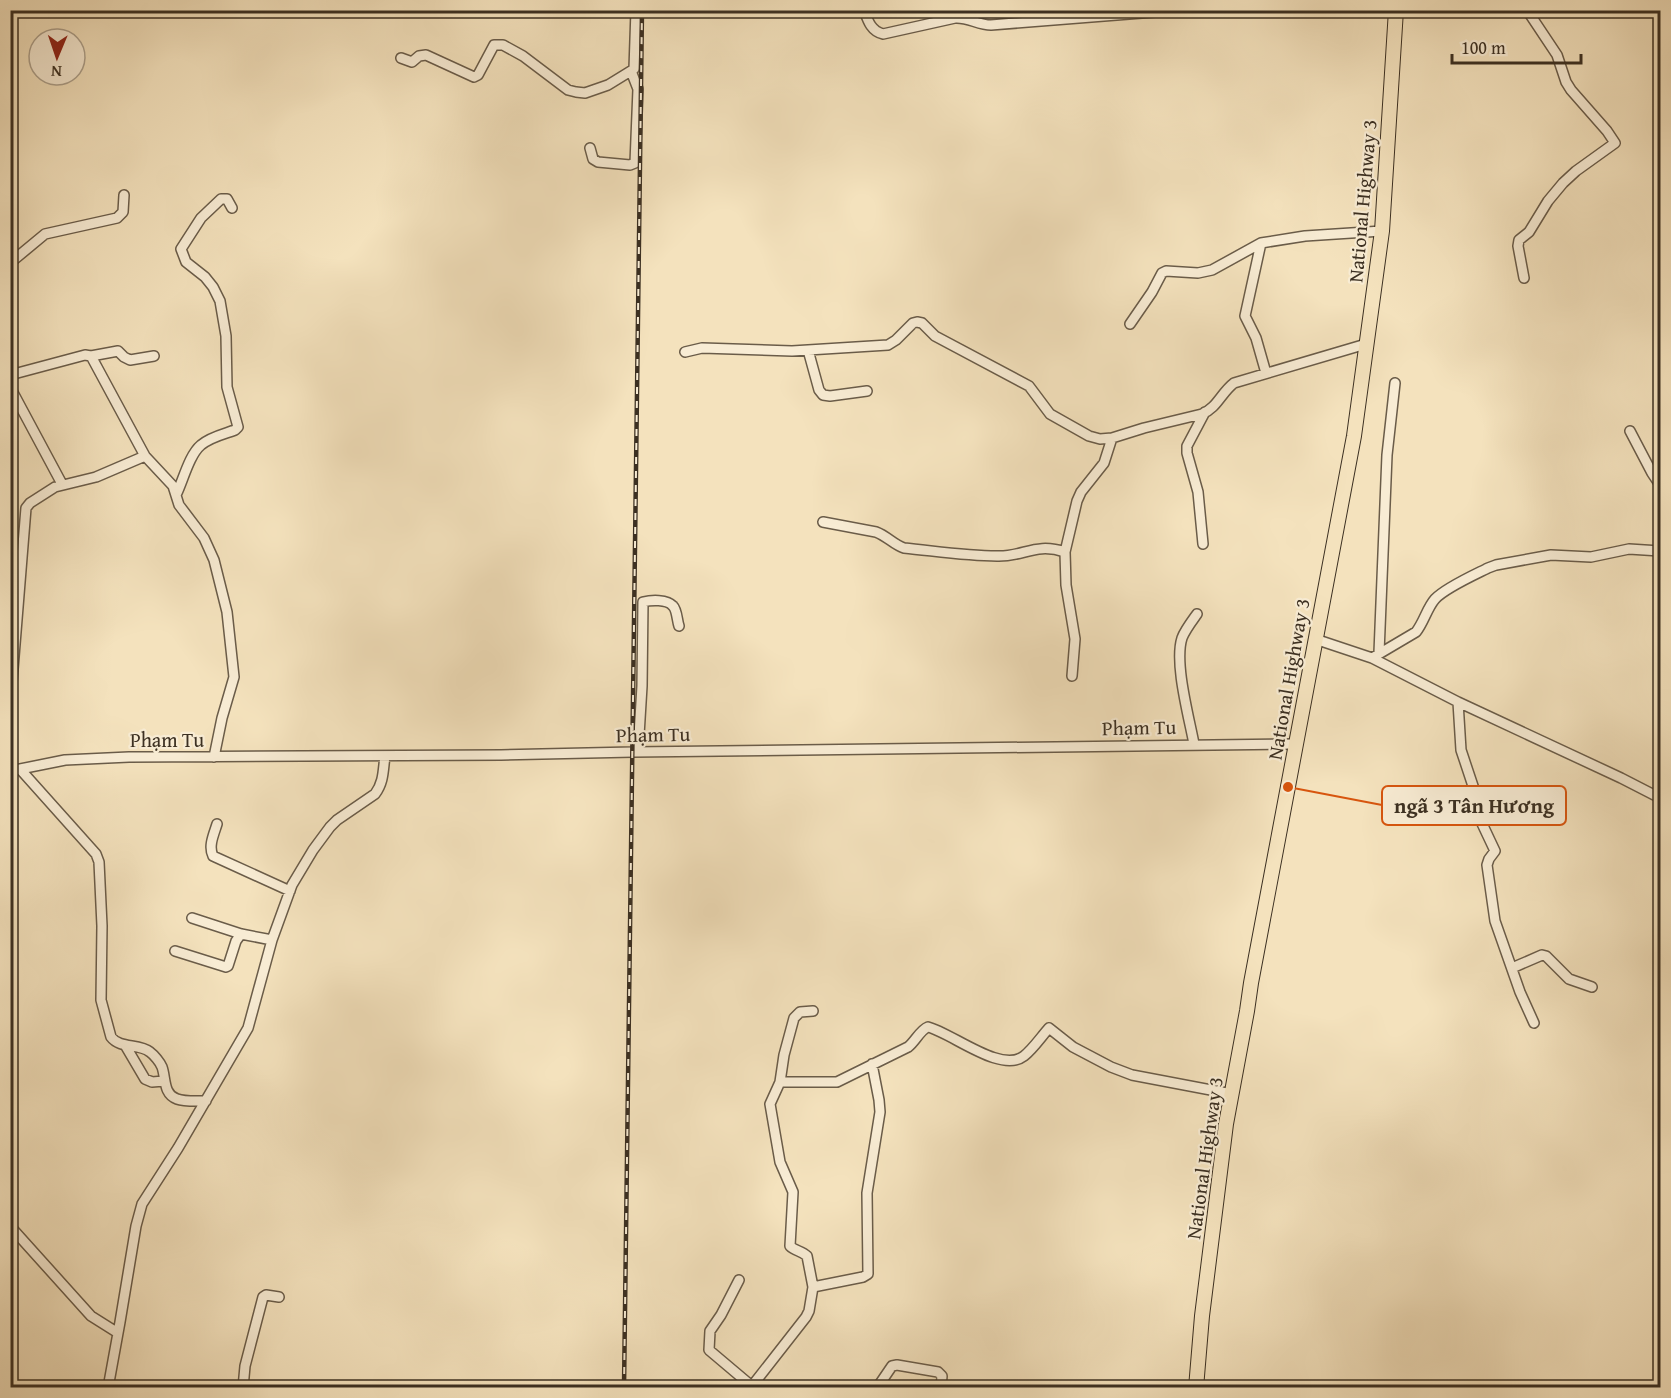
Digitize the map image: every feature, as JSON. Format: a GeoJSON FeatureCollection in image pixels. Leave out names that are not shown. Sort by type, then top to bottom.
{"type":"FeatureCollection","features":[{"type":"Feature","properties":{"kind":"highway","name":"National Highway 3"},"geometry":{"type":"LineString","coordinates":[[1196,1388],[1203,1304],[1226,1130],[1253,972],[1354,436],[1382,231],[1396,10]]}},
{"type":"Feature","properties":{"kind":"street"},"geometry":{"type":"LineString","coordinates":[[401,58],[412,62],[419,56],[426,55],[474,77],[478,75],[494,45],[499,44],[523,56],[568,90],[585,93],[608,85],[632,71],[635,65],[636,10]]}},
{"type":"Feature","properties":{"kind":"street"},"geometry":{"type":"LineString","coordinates":[[864,10],[872,29],[876,33],[883,34],[955,18],[991,25],[1180,10]]}},
{"type":"Feature","properties":{"kind":"street"},"geometry":{"type":"LineString","coordinates":[[1524,278],[1519,240],[1529,232],[1548,201],[1563,183],[1615,143],[1570,90],[1557,55],[1527,10]]}},
{"type":"Feature","properties":{"kind":"street"},"geometry":{"type":"LineString","coordinates":[[590,148],[593,159],[598,162],[630,165],[634,163],[638,89],[632,71]]}},
{"type":"Feature","properties":{"kind":"street"},"geometry":{"type":"LineString","coordinates":[[10,263],[45,234],[117,218],[123,212],[124,195]]}},
{"type":"Feature","properties":{"kind":"street"},"geometry":{"type":"LineString","coordinates":[[176,495],[201,445],[211,438],[238,427],[227,387],[226,336],[220,301],[209,282],[186,262],[181,249],[201,218],[221,199],[227,199],[232,208]]}},
{"type":"Feature","properties":{"kind":"street"},"geometry":{"type":"LineString","coordinates":[[1131,324],[1162,273],[1166,271],[1198,273],[1212,270],[1261,243],[1305,236],[1382,231]]}},
{"type":"Feature","properties":{"kind":"street"},"geometry":{"type":"LineString","coordinates":[[1261,243],[1245,316],[1256,338],[1266,373]]}},
{"type":"Feature","properties":{"kind":"street"},"geometry":{"type":"LineString","coordinates":[[685,352],[702,348],[783,351],[888,345],[892,344],[913,323],[922,323],[935,336],[1029,386],[1050,414],[1089,436],[1100,439],[1112,438],[1205,412],[1216,405],[1227,388],[1234,383],[1366,344]]}},
{"type":"Feature","properties":{"kind":"street"},"geometry":{"type":"LineString","coordinates":[[808,350],[819,390],[823,395],[867,391]]}},
{"type":"Feature","properties":{"kind":"street"},"geometry":{"type":"LineString","coordinates":[[10,375],[85,355],[92,356],[118,351],[130,360],[154,356]]}},
{"type":"Feature","properties":{"kind":"street"},"geometry":{"type":"LineString","coordinates":[[92,356],[145,456],[173,486],[179,506],[210,548],[214,560],[227,612],[234,677],[214,757]]}},
{"type":"Feature","properties":{"kind":"street"},"geometry":{"type":"LineString","coordinates":[[1375,655],[1387,455],[1395,383]]}},
{"type":"Feature","properties":{"kind":"street"},"geometry":{"type":"LineString","coordinates":[[10,387],[62,484]]}},
{"type":"Feature","properties":{"kind":"street"},"geometry":{"type":"LineString","coordinates":[[1203,544],[1198,492],[1187,446],[1205,412]]}},
{"type":"Feature","properties":{"kind":"street"},"geometry":{"type":"LineString","coordinates":[[1630,431],[1660,485]]}},
{"type":"Feature","properties":{"kind":"street"},"geometry":{"type":"LineString","coordinates":[[1072,676],[1075,639],[1066,585],[1065,552],[1077,501],[1081,492],[1104,463],[1112,438]]}},
{"type":"Feature","properties":{"kind":"street"},"geometry":{"type":"LineString","coordinates":[[10,706],[26,508],[55,487],[96,477],[145,456]]}},
{"type":"Feature","properties":{"kind":"street"},"geometry":{"type":"LineString","coordinates":[[823,522],[876,532],[904,548],[998,556],[1045,548],[1065,552]]}},
{"type":"Feature","properties":{"kind":"street"},"geometry":{"type":"LineString","coordinates":[[1375,655],[1416,632],[1431,605],[1441,594],[1496,565],[1551,555],[1591,556],[1629,549],[1660,551]]}},
{"type":"Feature","properties":{"kind":"street"},"geometry":{"type":"LineString","coordinates":[[10,556],[22,558]]}},
{"type":"Feature","properties":{"kind":"street"},"geometry":{"type":"LineString","coordinates":[[638,752],[643,602],[670,603],[675,609],[679,626]]}},
{"type":"Feature","properties":{"kind":"street"},"geometry":{"type":"LineString","coordinates":[[1194,744],[1182,681],[1180,655],[1183,636],[1197,614]]}},
{"type":"Feature","properties":{"kind":"street"},"geometry":{"type":"LineString","coordinates":[[1315,639],[1375,655],[1458,702],[1660,798]]}},
{"type":"Feature","properties":{"kind":"street"},"geometry":{"type":"LineString","coordinates":[[1458,702],[1461,750],[1474,789],[1478,815],[1495,851],[1487,865],[1494,912],[1512,968],[1534,1023]]}},
{"type":"Feature","properties":{"kind":"street","name":"Phạm Tu"},"geometry":{"type":"LineString","coordinates":[[15,770],[55,761],[129,757],[385,756],[1297,744]]}},
{"type":"Feature","properties":{"kind":"street"},"geometry":{"type":"LineString","coordinates":[[108,1388],[141,1206],[178,1148],[248,1028],[272,940],[290,891],[313,850],[330,827],[379,789],[385,756]]}},
{"type":"Feature","properties":{"kind":"street"},"geometry":{"type":"LineString","coordinates":[[15,770],[96,854],[99,862],[102,1002],[111,1037],[114,1041],[150,1052],[162,1067],[164,1082],[174,1099],[206,1101]]}},
{"type":"Feature","properties":{"kind":"street"},"geometry":{"type":"LineString","coordinates":[[217,824],[211,845],[213,856],[290,891]]}},
{"type":"Feature","properties":{"kind":"street"},"geometry":{"type":"LineString","coordinates":[[192,918],[241,934],[272,940]]}},
{"type":"Feature","properties":{"kind":"street"},"geometry":{"type":"LineString","coordinates":[[175,951],[226,967],[241,934]]}},
{"type":"Feature","properties":{"kind":"street"},"geometry":{"type":"LineString","coordinates":[[1512,968],[1542,955],[1546,956],[1569,979],[1592,987]]}},
{"type":"Feature","properties":{"kind":"street"},"geometry":{"type":"LineString","coordinates":[[739,1280],[721,1315],[710,1330],[710,1350],[753,1387],[806,1317],[813,1287],[807,1256],[793,1249],[790,1242],[793,1192],[780,1162],[770,1104],[780,1082],[784,1055],[794,1018],[800,1012],[813,1011]]}},
{"type":"Feature","properties":{"kind":"street"},"geometry":{"type":"LineString","coordinates":[[780,1082],[837,1082],[908,1047],[928,1027],[993,1057],[1017,1060],[1025,1056],[1049,1028],[1073,1047],[1132,1075],[1232,1094]]}},
{"type":"Feature","properties":{"kind":"street"},"geometry":{"type":"LineString","coordinates":[[125,1045],[146,1079],[152,1082],[164,1082]]}},
{"type":"Feature","properties":{"kind":"street"},"geometry":{"type":"LineString","coordinates":[[813,1287],[868,1274],[867,1193],[880,1112],[872,1064]]}},
{"type":"Feature","properties":{"kind":"street"},"geometry":{"type":"LineString","coordinates":[[10,1226],[91,1316],[118,1333]]}},
{"type":"Feature","properties":{"kind":"street"},"geometry":{"type":"LineString","coordinates":[[243,1388],[245,1365],[264,1297],[266,1295],[279,1297]]}},
{"type":"Feature","properties":{"kind":"street"},"geometry":{"type":"LineString","coordinates":[[876,1388],[892,1366],[897,1365],[938,1372],[942,1376],[941,1388]]}},
{"type":"Feature","properties":{"kind":"railway"},"geometry":{"type":"LineString","coordinates":[[624,1388],[642,10]]}},
{"type":"Feature","properties":{"kind":"place","name":"ngã 3 Tân Hương"},"geometry":{"type":"Point","coordinates":[1288,787]}}]}
